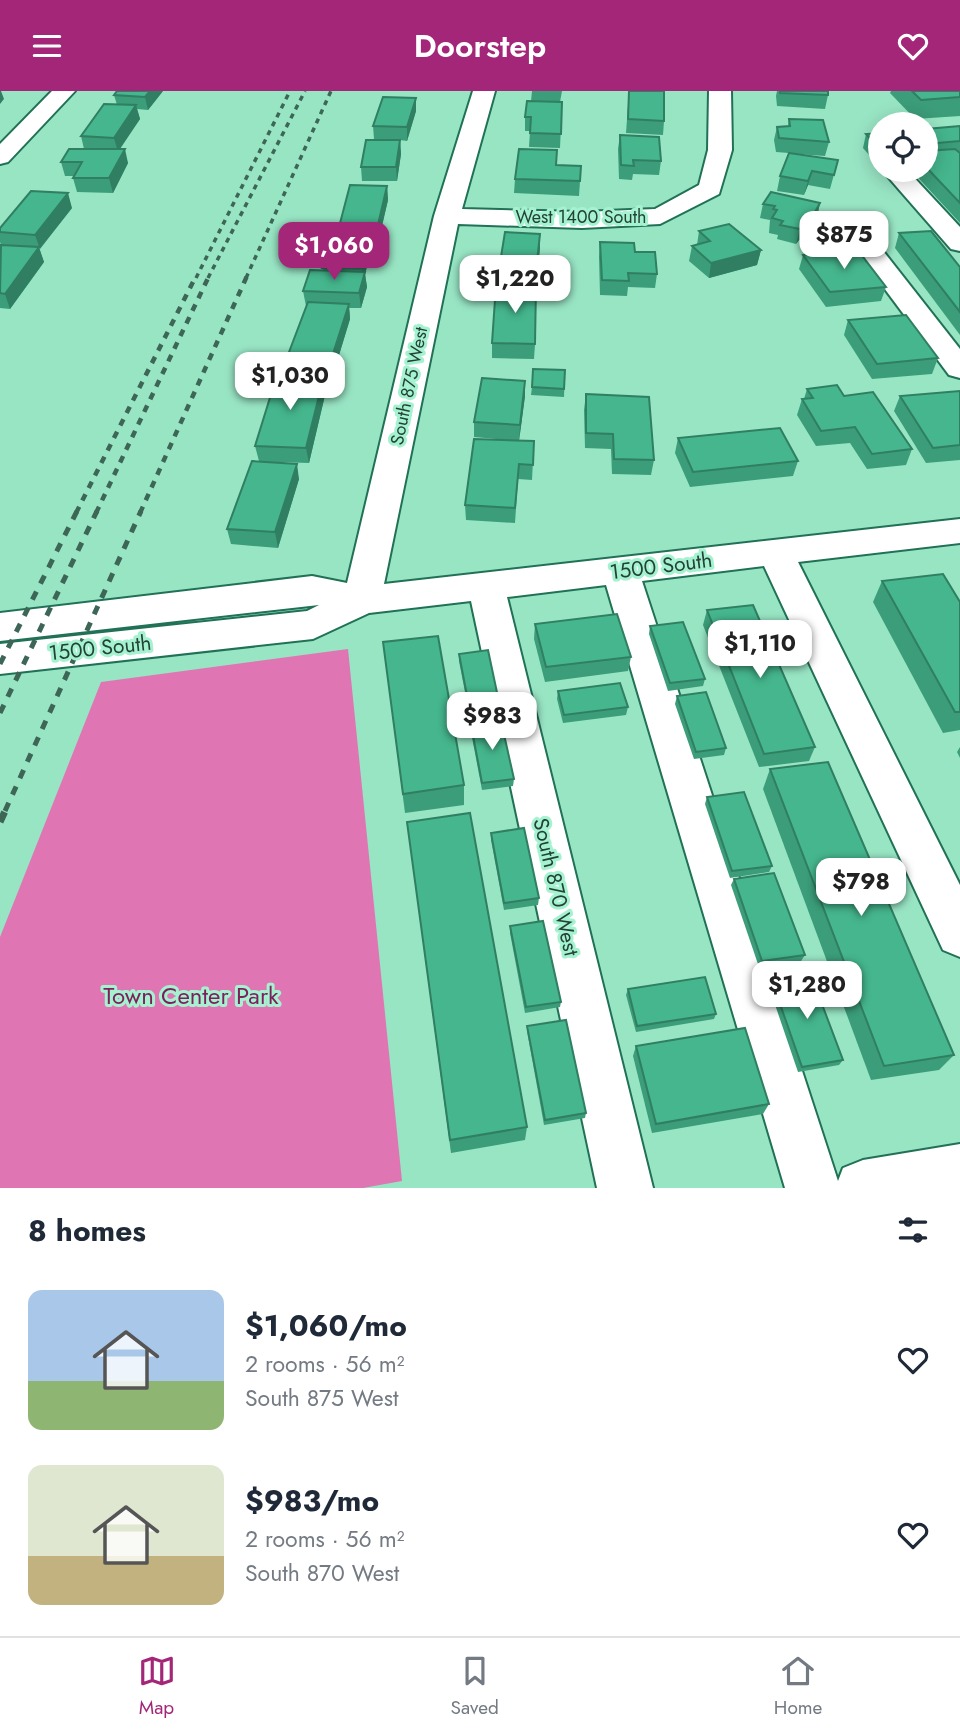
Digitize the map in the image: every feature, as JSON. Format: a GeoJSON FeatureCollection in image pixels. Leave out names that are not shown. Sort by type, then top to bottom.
{"type":"FeatureCollection","features":[{"type":"Feature","properties":{"kind":"street"},"geometry":{"type":"LineString","coordinates":[[4,148],[64,91]]}},
{"type":"Feature","properties":{"kind":"street","name":"South 875 West"},"geometry":{"type":"LineString","coordinates":[[362,600],[447,216],[484,91]]}},
{"type":"Feature","properties":{"kind":"street","name":"West 1400 South"},"geometry":{"type":"LineString","coordinates":[[447,216],[582,220],[660,216],[710,189],[720,150],[720,91]]}},
{"type":"Feature","properties":{"kind":"street"},"geometry":{"type":"LineString","coordinates":[[905,182],[960,243]]}},
{"type":"Feature","properties":{"kind":"street"},"geometry":{"type":"LineString","coordinates":[[871,253],[960,369]]}},
{"type":"Feature","properties":{"kind":"street","name":"1500 South"},"geometry":{"type":"LineString","coordinates":[[0,627],[312,590],[362,600],[775,552],[956,537]]}},
{"type":"Feature","properties":{"kind":"street"},"geometry":{"type":"LineString","coordinates":[[775,552],[960,934]]}},
{"type":"Feature","properties":{"kind":"street"},"geometry":{"type":"LineString","coordinates":[[620,571],[813,1188]]}},
{"type":"Feature","properties":{"kind":"street","name":"South 870 West"},"geometry":{"type":"LineString","coordinates":[[486,586],[625,1188]]}},
{"type":"Feature","properties":{"kind":"street","name":"1500 South"},"geometry":{"type":"LineString","coordinates":[[0,659],[313,625],[362,600]]}},
{"type":"Feature","properties":{"kind":"street"},"geometry":{"type":"LineString","coordinates":[[863,1188],[960,1171]]}},
{"type":"Feature","properties":{"kind":"green space","name":"Town Center Park"},"geometry":{"type":"Polygon","coordinates":[[[348,649],[402,1181],[363,1188],[0,1188],[0,937],[101,682],[348,649]]]}},
{"type":"Feature","properties":{"kind":"building"},"geometry":{"type":"Polygon","coordinates":[[[117,91],[150,91],[145,97],[114,95],[117,91]]]}},
{"type":"Feature","properties":{"kind":"building"},"geometry":{"type":"Polygon","coordinates":[[[629,91],[664,91],[664,121],[628,119],[629,91]]]}},
{"type":"Feature","properties":{"kind":"building"},"geometry":{"type":"Polygon","coordinates":[[[828,91],[828,95],[780,93],[828,91]]]}},
{"type":"Feature","properties":{"kind":"building"},"geometry":{"type":"Polygon","coordinates":[[[912,91],[960,91],[960,97],[921,100],[912,91]]]}},
{"type":"Feature","properties":{"kind":"building"},"geometry":{"type":"Polygon","coordinates":[[[383,97],[416,98],[407,127],[373,126],[383,97]]]}},
{"type":"Feature","properties":{"kind":"building"},"geometry":{"type":"Polygon","coordinates":[[[527,101],[562,102],[561,134],[530,133],[531,117],[525,117],[527,101]]]}},
{"type":"Feature","properties":{"kind":"building"},"geometry":{"type":"Polygon","coordinates":[[[104,104],[136,105],[114,138],[81,136],[104,104]]]}},
{"type":"Feature","properties":{"kind":"building"},"geometry":{"type":"Polygon","coordinates":[[[789,119],[823,120],[829,142],[779,138],[777,127],[790,126],[789,119]]]}},
{"type":"Feature","properties":{"kind":"building"},"geometry":{"type":"Polygon","coordinates":[[[960,126],[960,141],[938,143],[938,128],[960,126]]]}},
{"type":"Feature","properties":{"kind":"building"},"geometry":{"type":"Polygon","coordinates":[[[620,135],[659,137],[661,161],[633,160],[634,166],[621,165],[620,135]]]}},
{"type":"Feature","properties":{"kind":"building"},"geometry":{"type":"Polygon","coordinates":[[[366,140],[400,140],[396,167],[361,167],[366,140]]]}},
{"type":"Feature","properties":{"kind":"building"},"geometry":{"type":"Polygon","coordinates":[[[69,149],[125,149],[109,178],[73,178],[82,162],[61,162],[69,149]]]}},
{"type":"Feature","properties":{"kind":"building"},"geometry":{"type":"Polygon","coordinates":[[[519,149],[557,150],[556,165],[581,166],[580,181],[515,179],[519,149]]]}},
{"type":"Feature","properties":{"kind":"building"},"geometry":{"type":"Polygon","coordinates":[[[955,149],[960,153],[960,203],[938,180],[938,150],[955,149]]]}},
{"type":"Feature","properties":{"kind":"building"},"geometry":{"type":"Polygon","coordinates":[[[789,153],[838,160],[834,175],[812,171],[808,181],[780,176],[789,153]]]}},
{"type":"Feature","properties":{"kind":"building"},"geometry":{"type":"Polygon","coordinates":[[[350,185],[387,186],[377,229],[339,227],[350,185]]]}},
{"type":"Feature","properties":{"kind":"building"},"geometry":{"type":"Polygon","coordinates":[[[31,191],[68,193],[35,235],[0,232],[0,228],[31,191]]]}},
{"type":"Feature","properties":{"kind":"building"},"geometry":{"type":"Polygon","coordinates":[[[771,192],[820,203],[807,226],[802,225],[800,229],[780,225],[783,221],[772,218],[777,210],[773,209],[775,206],[763,204],[771,192]]]}},
{"type":"Feature","properties":{"kind":"building"},"geometry":{"type":"Polygon","coordinates":[[[729,224],[761,250],[711,263],[692,246],[710,241],[699,231],[729,224]]]}},
{"type":"Feature","properties":{"kind":"building"},"geometry":{"type":"Polygon","coordinates":[[[931,231],[960,267],[960,312],[899,233],[931,231]]]}},
{"type":"Feature","properties":{"kind":"building"},"geometry":{"type":"Polygon","coordinates":[[[505,232],[540,234],[536,271],[499,269],[505,232]]]}},
{"type":"Feature","properties":{"kind":"building"},"geometry":{"type":"Polygon","coordinates":[[[331,241],[369,242],[361,269],[322,268],[331,241]]]}},
{"type":"Feature","properties":{"kind":"building"},"geometry":{"type":"Polygon","coordinates":[[[600,242],[634,243],[635,252],[655,252],[657,274],[628,273],[629,281],[602,280],[600,242]]]}},
{"type":"Feature","properties":{"kind":"building"},"geometry":{"type":"Polygon","coordinates":[[[1,245],[39,247],[5,294],[0,293],[1,245]]]}},
{"type":"Feature","properties":{"kind":"building"},"geometry":{"type":"Polygon","coordinates":[[[857,249],[886,287],[830,292],[803,255],[857,249]]]}},
{"type":"Feature","properties":{"kind":"building"},"geometry":{"type":"Polygon","coordinates":[[[310,270],[365,272],[359,293],[303,291],[310,270]]]}},
{"type":"Feature","properties":{"kind":"building"},"geometry":{"type":"Polygon","coordinates":[[[496,285],[536,286],[535,344],[492,343],[496,285]]]}},
{"type":"Feature","properties":{"kind":"building"},"geometry":{"type":"Polygon","coordinates":[[[308,302],[349,304],[330,363],[286,360],[308,302]]]}},
{"type":"Feature","properties":{"kind":"building"},"geometry":{"type":"Polygon","coordinates":[[[906,315],[938,358],[877,364],[848,320],[906,315]]]}},
{"type":"Feature","properties":{"kind":"building"},"geometry":{"type":"Polygon","coordinates":[[[533,369],[565,370],[564,389],[532,387],[533,369]]]}},
{"type":"Feature","properties":{"kind":"building"},"geometry":{"type":"Polygon","coordinates":[[[277,375],[324,376],[306,448],[255,446],[277,375]]]}},
{"type":"Feature","properties":{"kind":"building"},"geometry":{"type":"Polygon","coordinates":[[[482,378],[525,381],[520,425],[474,422],[482,378]]]}},
{"type":"Feature","properties":{"kind":"building"},"geometry":{"type":"Polygon","coordinates":[[[837,385],[844,396],[873,392],[912,449],[872,454],[855,427],[821,431],[802,399],[813,398],[807,389],[837,385]]]}},
{"type":"Feature","properties":{"kind":"building"},"geometry":{"type":"Polygon","coordinates":[[[960,391],[960,445],[933,448],[900,396],[960,391]]]}},
{"type":"Feature","properties":{"kind":"building"},"geometry":{"type":"Polygon","coordinates":[[[586,394],[649,397],[654,460],[614,459],[613,434],[586,433],[586,394]]]}},
{"type":"Feature","properties":{"kind":"building"},"geometry":{"type":"Polygon","coordinates":[[[780,428],[798,461],[693,472],[678,438],[780,428]]]}},
{"type":"Feature","properties":{"kind":"building"},"geometry":{"type":"Polygon","coordinates":[[[474,439],[534,441],[533,465],[519,464],[515,508],[465,505],[474,439]]]}},
{"type":"Feature","properties":{"kind":"building"},"geometry":{"type":"Polygon","coordinates":[[[252,461],[297,464],[275,532],[227,529],[252,461]]]}},
{"type":"Feature","properties":{"kind":"building"},"geometry":{"type":"Polygon","coordinates":[[[943,574],[960,602],[960,712],[955,712],[882,581],[943,574]]]}},
{"type":"Feature","properties":{"kind":"building"},"geometry":{"type":"Polygon","coordinates":[[[753,605],[815,747],[764,754],[707,610],[753,605]]]}},
{"type":"Feature","properties":{"kind":"building"},"geometry":{"type":"Polygon","coordinates":[[[617,614],[631,657],[546,667],[535,624],[617,614]]]}},
{"type":"Feature","properties":{"kind":"building"},"geometry":{"type":"Polygon","coordinates":[[[683,622],[705,679],[670,683],[650,626],[683,622]]]}},
{"type":"Feature","properties":{"kind":"building"},"geometry":{"type":"Polygon","coordinates":[[[438,636],[464,785],[403,794],[383,642],[438,636]]]}},
{"type":"Feature","properties":{"kind":"building"},"geometry":{"type":"Polygon","coordinates":[[[488,650],[499,702],[469,706],[459,654],[488,650]]]}},
{"type":"Feature","properties":{"kind":"building"},"geometry":{"type":"Polygon","coordinates":[[[620,683],[628,707],[564,715],[558,691],[620,683]]]}},
{"type":"Feature","properties":{"kind":"building"},"geometry":{"type":"Polygon","coordinates":[[[706,692],[726,748],[696,752],[677,696],[706,692]]]}},
{"type":"Feature","properties":{"kind":"building"},"geometry":{"type":"Polygon","coordinates":[[[501,721],[514,779],[482,783],[471,725],[501,721]]]}},
{"type":"Feature","properties":{"kind":"building"},"geometry":{"type":"Polygon","coordinates":[[[828,762],[954,1055],[884,1066],[770,769],[828,762]]]}},
{"type":"Feature","properties":{"kind":"building"},"geometry":{"type":"Polygon","coordinates":[[[744,792],[772,866],[732,871],[707,797],[744,792]]]}},
{"type":"Feature","properties":{"kind":"building"},"geometry":{"type":"Polygon","coordinates":[[[470,813],[527,1127],[450,1140],[407,822],[470,813]]]}},
{"type":"Feature","properties":{"kind":"building"},"geometry":{"type":"Polygon","coordinates":[[[524,828],[539,898],[504,903],[491,833],[524,828]]]}},
{"type":"Feature","properties":{"kind":"building"},"geometry":{"type":"Polygon","coordinates":[[[774,873],[805,955],[762,961],[734,879],[774,873]]]}},
{"type":"Feature","properties":{"kind":"building"},"geometry":{"type":"Polygon","coordinates":[[[543,921],[561,1002],[526,1007],[510,926],[543,921]]]}},
{"type":"Feature","properties":{"kind":"building"},"geometry":{"type":"Polygon","coordinates":[[[811,975],[843,1060],[802,1067],[772,981],[811,975]]]}},
{"type":"Feature","properties":{"kind":"building"},"geometry":{"type":"Polygon","coordinates":[[[705,977],[716,1014],[637,1026],[628,989],[705,977]]]}},
{"type":"Feature","properties":{"kind":"building"},"geometry":{"type":"Polygon","coordinates":[[[566,1020],[586,1113],[545,1120],[527,1026],[566,1020]]]}},
{"type":"Feature","properties":{"kind":"building"},"geometry":{"type":"Polygon","coordinates":[[[745,1028],[769,1104],[656,1124],[636,1046],[745,1028]]]}},
{"type":"Feature","properties":{"kind":"railway"},"geometry":{"type":"LineString","coordinates":[[196,278],[290,91]]}},
{"type":"Feature","properties":{"kind":"railway"},"geometry":{"type":"LineString","coordinates":[[209,277],[305,91]]}},
{"type":"Feature","properties":{"kind":"railway"},"geometry":{"type":"LineString","coordinates":[[246,278],[331,91]]}},
{"type":"Feature","properties":{"kind":"railway"},"geometry":{"type":"LineString","coordinates":[[76,513],[196,276]]}},
{"type":"Feature","properties":{"kind":"railway"},"geometry":{"type":"LineString","coordinates":[[140,513],[247,276]]}},
{"type":"Feature","properties":{"kind":"railway"},"geometry":{"type":"LineString","coordinates":[[96,513],[209,277]]}},
{"type":"Feature","properties":{"kind":"railway"},"geometry":{"type":"LineString","coordinates":[[0,664],[77,511]]}},
{"type":"Feature","properties":{"kind":"railway"},"geometry":{"type":"LineString","coordinates":[[0,713],[97,511]]}},
{"type":"Feature","properties":{"kind":"railway"},"geometry":{"type":"LineString","coordinates":[[5,811],[141,511]]}},
{"type":"Feature","properties":{"kind":"railway"},"geometry":{"type":"LineString","coordinates":[[0,822],[6,809]]}}]}
